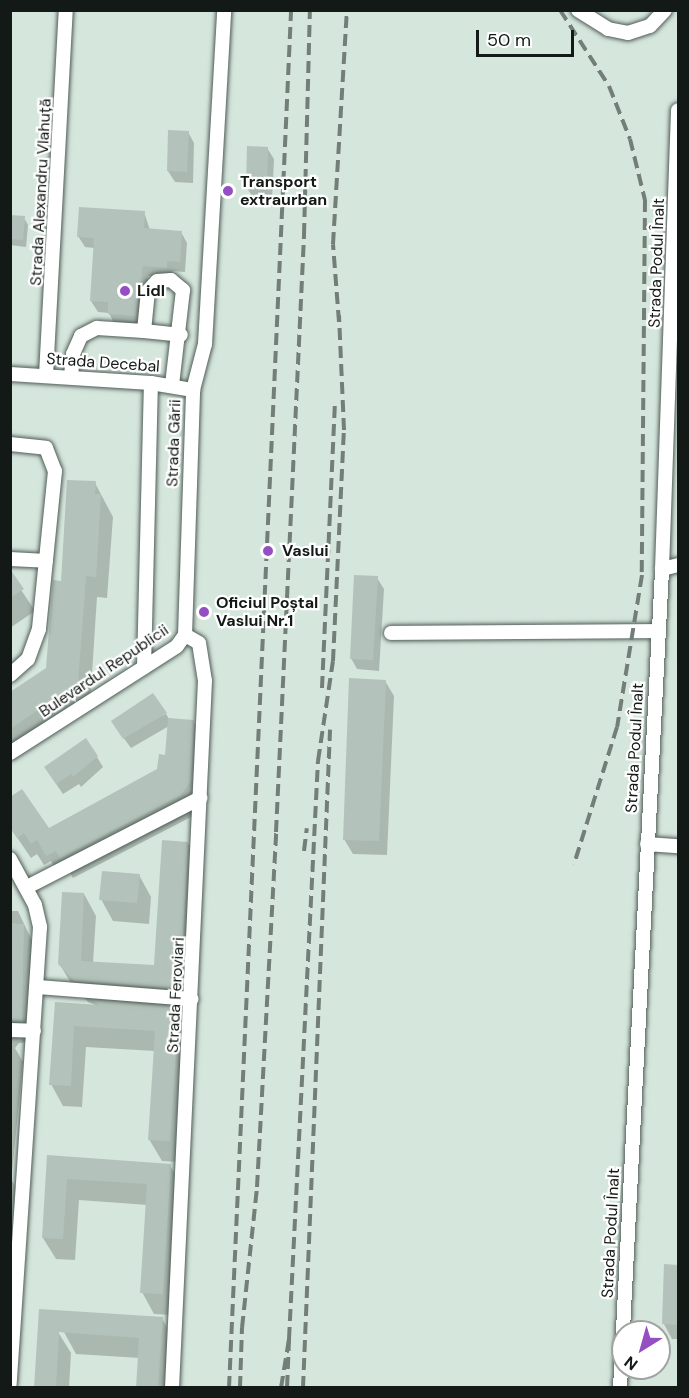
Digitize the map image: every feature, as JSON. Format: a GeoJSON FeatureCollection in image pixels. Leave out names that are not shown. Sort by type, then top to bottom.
{"type":"FeatureCollection","features":[{"type":"Feature","properties":{"kind":"street","name":"Strada Alexandru Vlahuță"},"geometry":{"type":"LineString","coordinates":[[46,375],[66,10]]}},
{"type":"Feature","properties":{"kind":"street","name":"Strada Gării"},"geometry":{"type":"LineString","coordinates":[[185,635],[193,390],[205,344],[224,10]]}},
{"type":"Feature","properties":{"kind":"street"},"geometry":{"type":"LineString","coordinates":[[578,10],[608,29],[628,33],[650,26],[665,10]]}},
{"type":"Feature","properties":{"kind":"street","name":"Strada Podul Înalt"},"geometry":{"type":"LineString","coordinates":[[620,1388],[662,569],[678,110]]}},
{"type":"Feature","properties":{"kind":"street"},"geometry":{"type":"LineString","coordinates":[[144,331],[148,291],[157,281],[171,280],[183,291],[181,335],[172,385]]}},
{"type":"Feature","properties":{"kind":"street"},"geometry":{"type":"LineString","coordinates":[[71,377],[76,343],[87,331],[97,328],[181,335]]}},
{"type":"Feature","properties":{"kind":"street","name":"Strada Decebal"},"geometry":{"type":"LineString","coordinates":[[10,374],[151,383],[193,390]]}},
{"type":"Feature","properties":{"kind":"street","name":"Strada Gării"},"geometry":{"type":"LineString","coordinates":[[144,666],[151,383]]}},
{"type":"Feature","properties":{"kind":"street"},"geometry":{"type":"LineString","coordinates":[[10,444],[46,448],[54,462],[46,561],[35,645],[28,658],[10,675]]}},
{"type":"Feature","properties":{"kind":"street"},"geometry":{"type":"LineString","coordinates":[[10,559],[46,561]]}},
{"type":"Feature","properties":{"kind":"street"},"geometry":{"type":"LineString","coordinates":[[662,569],[678,565]]}},
{"type":"Feature","properties":{"kind":"street"},"geometry":{"type":"LineString","coordinates":[[391,633],[658,631]]}},
{"type":"Feature","properties":{"kind":"street"},"geometry":{"type":"LineString","coordinates":[[27,887],[200,798],[204,669],[199,643],[185,635]]}},
{"type":"Feature","properties":{"kind":"street","name":"Bulevardul Republicii"},"geometry":{"type":"LineString","coordinates":[[10,753],[177,646],[185,635]]}},
{"type":"Feature","properties":{"kind":"street","name":"Strada Feroviari"},"geometry":{"type":"LineString","coordinates":[[172,1388],[200,798]]}},
{"type":"Feature","properties":{"kind":"street"},"geometry":{"type":"LineString","coordinates":[[647,844],[678,846]]}},
{"type":"Feature","properties":{"kind":"street"},"geometry":{"type":"LineString","coordinates":[[10,860],[27,887],[40,927],[34,1031],[17,1169],[10,1384]]}},
{"type":"Feature","properties":{"kind":"street"},"geometry":{"type":"LineString","coordinates":[[38,987],[192,999]]}},
{"type":"Feature","properties":{"kind":"street"},"geometry":{"type":"LineString","coordinates":[[10,1030],[34,1031]]}},
{"type":"Feature","properties":{"kind":"building"},"geometry":{"type":"Polygon","coordinates":[[[168,130],[189,131],[187,172],[167,171],[168,130]]]}},
{"type":"Feature","properties":{"kind":"building"},"geometry":{"type":"Polygon","coordinates":[[[247,146],[268,147],[267,189],[246,189],[247,146]]]}},
{"type":"Feature","properties":{"kind":"building"},"geometry":{"type":"Polygon","coordinates":[[[79,207],[145,211],[144,228],[182,231],[180,262],[167,261],[167,268],[143,266],[136,316],[108,314],[108,302],[90,301],[94,238],[77,237],[79,207]]]}},
{"type":"Feature","properties":{"kind":"building"},"geometry":{"type":"Polygon","coordinates":[[[10,215],[25,216],[23,240],[10,239],[10,215]]]}},
{"type":"Feature","properties":{"kind":"building"},"geometry":{"type":"Polygon","coordinates":[[[67,480],[96,481],[95,494],[101,494],[96,577],[86,576],[78,683],[10,729],[10,692],[46,668],[53,580],[61,581],[67,480]]]}},
{"type":"Feature","properties":{"kind":"building"},"geometry":{"type":"Polygon","coordinates":[[[10,569],[24,589],[10,598],[10,569]]]}},
{"type":"Feature","properties":{"kind":"building"},"geometry":{"type":"Polygon","coordinates":[[[354,575],[378,576],[373,660],[350,659],[354,575]]]}},
{"type":"Feature","properties":{"kind":"building"},"geometry":{"type":"Polygon","coordinates":[[[349,678],[386,680],[379,841],[343,840],[349,678]]]}},
{"type":"Feature","properties":{"kind":"building"},"geometry":{"type":"Polygon","coordinates":[[[153,693],[167,713],[123,739],[111,721],[153,693]]]}},
{"type":"Feature","properties":{"kind":"building"},"geometry":{"type":"Polygon","coordinates":[[[168,718],[194,720],[191,781],[181,795],[60,858],[56,851],[46,856],[37,840],[31,844],[24,833],[17,838],[10,828],[10,797],[22,789],[49,828],[157,769],[159,754],[165,755],[168,718]]]}},
{"type":"Feature","properties":{"kind":"building"},"geometry":{"type":"Polygon","coordinates":[[[86,738],[98,756],[73,777],[71,774],[56,784],[44,767],[86,738]]]}},
{"type":"Feature","properties":{"kind":"building"},"geometry":{"type":"Polygon","coordinates":[[[162,840],[188,842],[180,989],[75,981],[58,964],[62,892],[84,893],[81,961],[154,965],[162,840]]]}},
{"type":"Feature","properties":{"kind":"building"},"geometry":{"type":"Polygon","coordinates":[[[102,871],[140,874],[137,903],[99,900],[102,871]]]}},
{"type":"Feature","properties":{"kind":"building"},"geometry":{"type":"Polygon","coordinates":[[[10,923],[24,924],[22,1021],[10,1020],[10,923]]]}},
{"type":"Feature","properties":{"kind":"building"},"geometry":{"type":"Polygon","coordinates":[[[94,1000],[179,1007],[170,1141],[148,1140],[155,1031],[74,1026],[71,1086],[49,1085],[55,1002],[99,1005],[94,1000]]]}},
{"type":"Feature","properties":{"kind":"building"},"geometry":{"type":"Polygon","coordinates":[[[47,1155],[171,1164],[163,1294],[140,1293],[147,1184],[67,1179],[63,1239],[42,1238],[47,1155]]]}},
{"type":"Feature","properties":{"kind":"building"},"geometry":{"type":"Polygon","coordinates":[[[664,1264],[678,1265],[678,1325],[671,1325],[671,1320],[662,1320],[664,1264]]]}},
{"type":"Feature","properties":{"kind":"building"},"geometry":{"type":"Polygon","coordinates":[[[39,1309],[163,1317],[158,1388],[136,1388],[139,1338],[59,1332],[56,1388],[34,1388],[39,1309]]]}},
{"type":"Feature","properties":{"kind":"railway"},"geometry":{"type":"LineString","coordinates":[[229,1388],[291,10]]}},
{"type":"Feature","properties":{"kind":"railway"},"geometry":{"type":"LineString","coordinates":[[240,1388],[242,1328],[257,1187],[276,832],[304,235],[310,10]]}},
{"type":"Feature","properties":{"kind":"railway"},"geometry":{"type":"LineString","coordinates":[[339,322],[333,244],[347,10]]}},
{"type":"Feature","properties":{"kind":"railway"},"geometry":{"type":"LineString","coordinates":[[560,10],[609,86],[630,139],[645,200],[642,575],[617,727],[574,864]]}},
{"type":"Feature","properties":{"kind":"railway"},"geometry":{"type":"LineString","coordinates":[[289,1339],[318,761],[333,661],[344,430],[339,315]]}},
{"type":"Feature","properties":{"kind":"railway"},"geometry":{"type":"LineString","coordinates":[[322,688],[335,400]]}},
{"type":"Feature","properties":{"kind":"railway"},"geometry":{"type":"LineString","coordinates":[[303,1388],[330,730]]}},
{"type":"Feature","properties":{"kind":"railway"},"geometry":{"type":"LineString","coordinates":[[304,851],[307,828]]}},
{"type":"Feature","properties":{"kind":"railway"},"geometry":{"type":"LineString","coordinates":[[281,1388],[289,1339],[287,1388]]}},
{"type":"Feature","properties":{"kind":"place","name":"Transport extraurban"},"geometry":{"type":"Point","coordinates":[228,191]}},
{"type":"Feature","properties":{"kind":"place","name":"Lidl"},"geometry":{"type":"Point","coordinates":[125,291]}},
{"type":"Feature","properties":{"kind":"place","name":"Vaslui"},"geometry":{"type":"Point","coordinates":[268,551]}},
{"type":"Feature","properties":{"kind":"place","name":"Oficiul Poștal Vaslui Nr.1"},"geometry":{"type":"Point","coordinates":[204,612]}}]}
